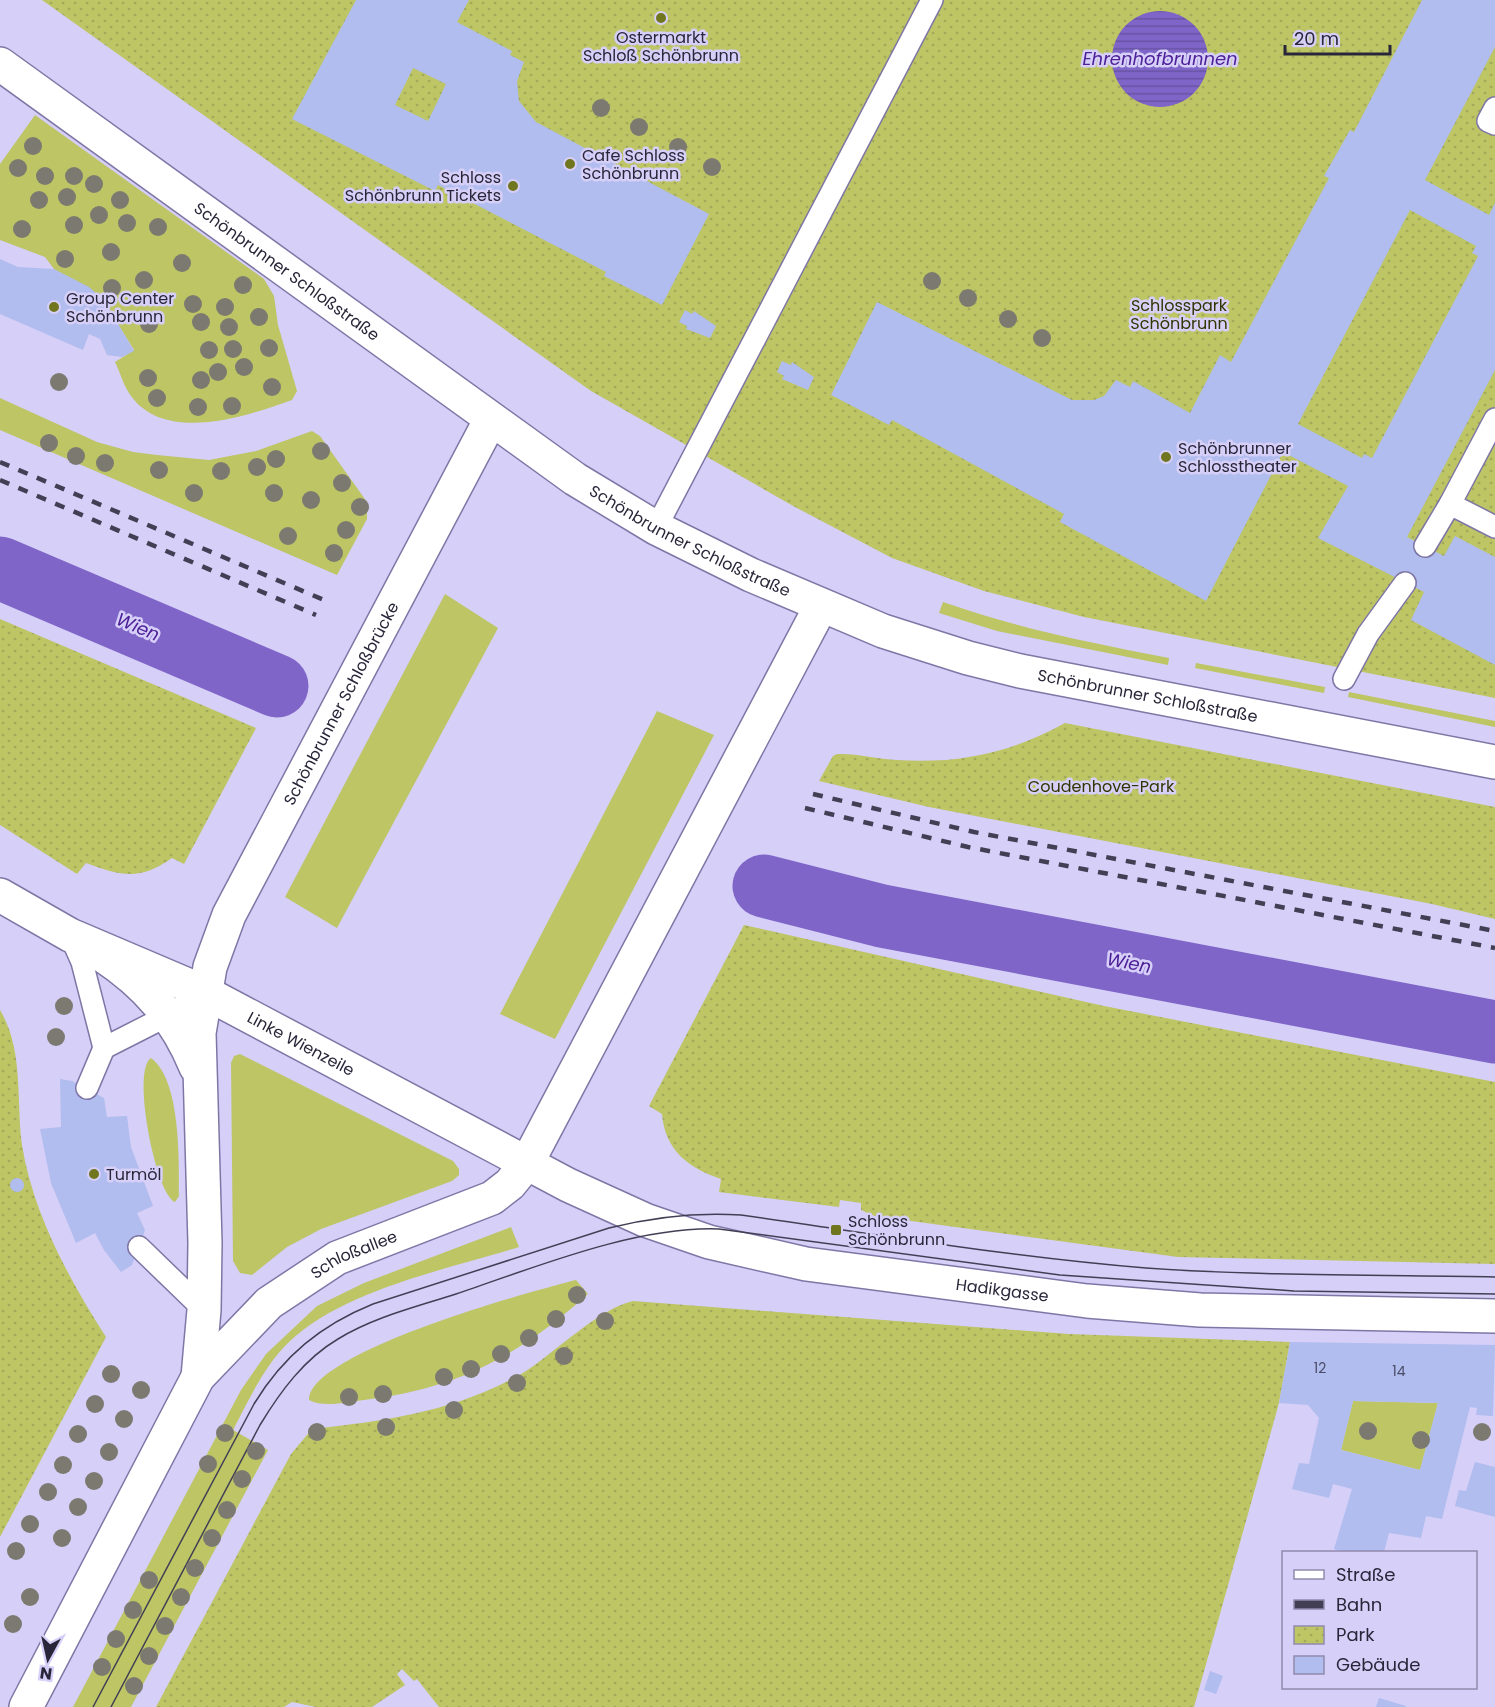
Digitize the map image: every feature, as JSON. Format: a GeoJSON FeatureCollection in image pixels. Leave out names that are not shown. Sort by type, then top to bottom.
{"type":"FeatureCollection","features":[{"type":"Feature","properties":{"kind":"main road","name":"Schönbrunner Schloßstraße"},"geometry":{"type":"LineString","coordinates":[[0,64],[575,479],[656,528],[820,606],[918,642],[1020,671],[1495,762]]}},
{"type":"Feature","properties":{"kind":"main road","name":"Schönbrunner Schloßbrücke"},"geometry":{"type":"LineString","coordinates":[[204,992],[210,967],[229,915],[491,419]]}},
{"type":"Feature","properties":{"kind":"main road"},"geometry":{"type":"LineString","coordinates":[[528,1163],[820,606]]}},
{"type":"Feature","properties":{"kind":"main road","name":"Linke Wienzeile"},"geometry":{"type":"LineString","coordinates":[[0,895],[70,935],[132,976],[169,1015],[186,1043],[199,1074]]}},
{"type":"Feature","properties":{"kind":"main road","name":"Linke Wienzeile"},"geometry":{"type":"LineString","coordinates":[[70,935],[204,992],[528,1163]]}},
{"type":"Feature","properties":{"kind":"main road","name":"Schloßallee"},"geometry":{"type":"LineString","coordinates":[[198,1377],[204,1310],[205,1180],[199,1033],[204,992]]}},
{"type":"Feature","properties":{"kind":"main road","name":"Schloßallee"},"geometry":{"type":"LineString","coordinates":[[26,1707],[198,1377],[269,1303],[302,1280],[337,1258],[492,1198],[510,1184],[528,1163]]}},
{"type":"Feature","properties":{"kind":"main road","name":"Hadikgasse"},"geometry":{"type":"LineString","coordinates":[[528,1163],[568,1185],[673,1231],[708,1242],[806,1264],[1065,1298],[1200,1310],[1495,1316]]}},
{"type":"Feature","properties":{"kind":"lane"},"geometry":{"type":"LineString","coordinates":[[656,528],[932,0]]}},
{"type":"Feature","properties":{"kind":"lane"},"geometry":{"type":"LineString","coordinates":[[1495,108],[1488,121],[1495,124]]}},
{"type":"Feature","properties":{"kind":"lane"},"geometry":{"type":"LineString","coordinates":[[1425,546],[1495,419]]}},
{"type":"Feature","properties":{"kind":"lane"},"geometry":{"type":"LineString","coordinates":[[1450,504],[1495,527]]}},
{"type":"Feature","properties":{"kind":"lane"},"geometry":{"type":"LineString","coordinates":[[1344,679],[1368,634],[1405,583]]}},
{"type":"Feature","properties":{"kind":"lane"},"geometry":{"type":"LineString","coordinates":[[70,935],[82,962],[104,1048],[87,1088]]}},
{"type":"Feature","properties":{"kind":"lane"},"geometry":{"type":"LineString","coordinates":[[104,1048],[169,1015],[204,992]]}},
{"type":"Feature","properties":{"kind":"lane"},"geometry":{"type":"LineString","coordinates":[[139,1247],[204,1310]]}},
{"type":"Feature","properties":{"kind":"green space","name":"Schlosspark Schönbrunn"},"geometry":{"type":"Polygon","coordinates":[[[42,0],[1495,0],[1495,698],[1084,617],[984,591],[892,558],[795,507],[591,391],[42,0]]]}},
{"type":"Feature","properties":{"kind":"green space"},"geometry":{"type":"Polygon","coordinates":[[[35,115],[264,279],[274,296],[278,325],[297,391],[292,400],[231,418],[185,423],[165,419],[146,411],[131,396],[115,362],[134,350],[111,313],[54,269],[45,257],[0,240],[0,164],[35,115]]]}},
{"type":"Feature","properties":{"kind":"green space"},"geometry":{"type":"Polygon","coordinates":[[[0,398],[97,442],[133,452],[157,455],[209,460],[256,451],[312,431],[320,436],[367,502],[367,519],[337,575],[0,430],[0,398]]]}},
{"type":"Feature","properties":{"kind":"green space"},"geometry":{"type":"Polygon","coordinates":[[[445,594],[498,628],[337,928],[285,897],[445,594]]]}},
{"type":"Feature","properties":{"kind":"green space"},"geometry":{"type":"Polygon","coordinates":[[[943,602],[1083,641],[1169,658],[1168,665],[997,631],[939,613],[943,602]]]}},
{"type":"Feature","properties":{"kind":"green space"},"geometry":{"type":"Polygon","coordinates":[[[0,619],[256,728],[184,864],[172,858],[150,870],[130,874],[110,871],[86,863],[77,874],[0,825],[0,619]]]}},
{"type":"Feature","properties":{"kind":"green space"},"geometry":{"type":"Polygon","coordinates":[[[1196,663],[1325,687],[1324,693],[1195,668],[1196,663]]]}},
{"type":"Feature","properties":{"kind":"green space"},"geometry":{"type":"Polygon","coordinates":[[[1349,692],[1495,721],[1495,727],[1348,697],[1349,692]]]}},
{"type":"Feature","properties":{"kind":"green space"},"geometry":{"type":"Polygon","coordinates":[[[657,711],[714,735],[555,1039],[500,1014],[657,711]]]}},
{"type":"Feature","properties":{"kind":"green space","name":"Coudenhove-Park"},"geometry":{"type":"Polygon","coordinates":[[[1065,723],[1495,807],[1495,919],[1432,904],[929,807],[819,781],[833,756],[837,754],[920,761],[963,758],[1025,742],[1065,723]]]}},
{"type":"Feature","properties":{"kind":"green space"},"geometry":{"type":"Polygon","coordinates":[[[744,925],[1104,1006],[1495,1082],[1495,1264],[1178,1257],[874,1216],[861,1210],[861,1203],[840,1200],[839,1207],[719,1192],[721,1179],[698,1169],[680,1156],[668,1138],[662,1114],[649,1106],[744,925]]]}},
{"type":"Feature","properties":{"kind":"green space"},"geometry":{"type":"Polygon","coordinates":[[[0,1010],[13,1042],[18,1076],[22,1145],[35,1196],[66,1269],[106,1337],[0,1537],[0,1010]]]}},
{"type":"Feature","properties":{"kind":"green space"},"geometry":{"type":"Polygon","coordinates":[[[240,1054],[453,1161],[459,1169],[459,1175],[452,1181],[321,1229],[287,1247],[252,1275],[240,1273],[233,1261],[231,1063],[234,1056],[240,1054]]]}},
{"type":"Feature","properties":{"kind":"green space"},"geometry":{"type":"Polygon","coordinates":[[[151,1058],[161,1069],[173,1102],[179,1163],[179,1196],[175,1202],[160,1178],[148,1132],[144,1085],[146,1067],[151,1058]]]}},
{"type":"Feature","properties":{"kind":"green space"},"geometry":{"type":"Polygon","coordinates":[[[511,1227],[519,1247],[429,1273],[367,1295],[311,1324],[280,1351],[258,1384],[233,1430],[268,1450],[131,1707],[73,1707],[241,1390],[266,1354],[317,1306],[364,1283],[511,1227]]]}},
{"type":"Feature","properties":{"kind":"green space"},"geometry":{"type":"Polygon","coordinates":[[[576,1280],[588,1294],[537,1335],[485,1366],[428,1388],[397,1395],[336,1404],[322,1404],[309,1400],[319,1382],[345,1363],[382,1344],[472,1310],[576,1280]]]}},
{"type":"Feature","properties":{"kind":"green space"},"geometry":{"type":"Polygon","coordinates":[[[633,1301],[1069,1334],[1290,1342],[1279,1403],[1194,1707],[439,1707],[417,1679],[414,1681],[402,1669],[397,1674],[405,1685],[372,1707],[316,1707],[292,1702],[284,1707],[156,1707],[291,1454],[312,1429],[394,1418],[473,1397],[523,1373],[592,1322],[633,1301]]]}},
{"type":"Feature","properties":{"kind":"green space"},"geometry":{"type":"Polygon","coordinates":[[[1353,1401],[1438,1403],[1420,1470],[1341,1450],[1353,1401]]]}},
{"type":"Feature","properties":{"kind":"water","name":"Ehrenhofbrunnen"},"geometry":{"type":"Polygon","coordinates":[[[1160,11],[1178,15],[1194,25],[1204,41],[1208,59],[1204,77],[1194,93],[1178,103],[1160,107],[1142,103],[1126,93],[1116,77],[1112,59],[1116,41],[1126,25],[1142,15],[1160,11]]]}},
{"type":"Feature","properties":{"kind":"building"},"geometry":{"type":"Polygon","coordinates":[[[356,0],[469,0],[457,22],[512,51],[510,55],[524,62],[517,81],[519,101],[536,122],[709,214],[662,305],[604,276],[606,272],[438,185],[435,191],[292,119],[356,0]],[[413,68],[395,105],[428,121],[446,84],[413,68]]]}},
{"type":"Feature","properties":{"kind":"building"},"geometry":{"type":"Polygon","coordinates":[[[1422,0],[1495,0],[1495,47],[1425,180],[1489,215],[1495,203],[1495,370],[1407,537],[1444,556],[1455,536],[1495,557],[1495,665],[1411,620],[1424,592],[1318,538],[1348,486],[1283,452],[1206,601],[1060,522],[1064,514],[892,420],[889,425],[831,395],[877,302],[1072,400],[1094,400],[1104,396],[1116,380],[1130,387],[1133,381],[1190,413],[1220,355],[1231,362],[1329,178],[1324,176],[1350,130],[1354,132],[1422,0]],[[1410,210],[1298,424],[1362,458],[1364,454],[1372,458],[1478,256],[1472,253],[1476,246],[1410,210]]]}},
{"type":"Feature","properties":{"kind":"building","name":"Group Center Schönbrunn"},"geometry":{"type":"Polygon","coordinates":[[[0,259],[18,267],[54,269],[89,287],[104,300],[134,351],[122,357],[107,355],[100,339],[89,334],[83,350],[0,314],[0,259]]]}},
{"type":"Feature","properties":{"kind":"building"},"geometry":{"type":"Polygon","coordinates":[[[685,310],[692,314],[694,311],[716,326],[710,338],[686,329],[687,326],[679,322],[685,310]]]}},
{"type":"Feature","properties":{"kind":"building"},"geometry":{"type":"Polygon","coordinates":[[[782,361],[791,365],[792,362],[814,377],[808,390],[782,379],[784,376],[777,372],[782,361]]]}},
{"type":"Feature","properties":{"kind":"building","name":"Turmöl"},"geometry":{"type":"Polygon","coordinates":[[[60,1079],[72,1081],[104,1098],[107,1117],[127,1116],[131,1147],[153,1206],[137,1213],[145,1230],[132,1265],[121,1272],[104,1250],[95,1233],[76,1243],[51,1183],[40,1129],[61,1127],[60,1079]]]}},
{"type":"Feature","properties":{"kind":"building"},"geometry":{"type":"Polygon","coordinates":[[[14,1178],[20,1178],[24,1185],[20,1192],[14,1192],[10,1188],[10,1182],[14,1178]]]}},
{"type":"Feature","properties":{"kind":"building"},"geometry":{"type":"Polygon","coordinates":[[[1290,1342],[1495,1345],[1493,1416],[1476,1415],[1477,1408],[1470,1407],[1442,1519],[1426,1516],[1421,1538],[1389,1533],[1384,1551],[1334,1549],[1352,1489],[1333,1484],[1329,1498],[1292,1489],[1299,1463],[1309,1464],[1319,1418],[1308,1405],[1279,1403],[1290,1342]],[[1353,1401],[1341,1450],[1420,1470],[1438,1403],[1353,1401]]]}},
{"type":"Feature","properties":{"kind":"building"},"geometry":{"type":"Polygon","coordinates":[[[1475,1462],[1495,1467],[1495,1517],[1455,1506],[1459,1490],[1466,1491],[1475,1462]]]}},
{"type":"Feature","properties":{"kind":"building"},"geometry":{"type":"Polygon","coordinates":[[[1210,1671],[1223,1676],[1216,1694],[1204,1690],[1210,1671]]]}},
{"type":"Feature","properties":{"kind":"building"},"geometry":{"type":"Polygon","coordinates":[[[1379,1698],[1406,1706],[1406,1707],[1376,1707],[1379,1698]]]}},
{"type":"Feature","properties":{"kind":"waterway","name":"Wien"},"geometry":{"type":"LineString","coordinates":[[0,568],[277,686]]}},
{"type":"Feature","properties":{"kind":"waterway","name":"Wien"},"geometry":{"type":"LineString","coordinates":[[764,886],[882,916],[1495,1032]]}},
{"type":"Feature","properties":{"kind":"tram line"},"geometry":{"type":"LineString","coordinates":[[93,1707],[254,1404],[278,1371],[305,1344],[320,1332],[354,1312],[373,1304],[609,1228],[674,1216],[741,1215],[994,1251],[1146,1268],[1277,1274],[1495,1277]]}},
{"type":"Feature","properties":{"kind":"tram line"},"geometry":{"type":"LineString","coordinates":[[111,1707],[260,1425],[276,1400],[314,1356],[352,1331],[396,1313],[586,1250],[654,1234],[719,1229],[1060,1275],[1294,1291],[1495,1294]]}},
{"type":"Feature","properties":{"kind":"railway"},"geometry":{"type":"LineString","coordinates":[[0,462],[324,600]]}},
{"type":"Feature","properties":{"kind":"railway"},"geometry":{"type":"LineString","coordinates":[[0,480],[316,615]]}},
{"type":"Feature","properties":{"kind":"railway"},"geometry":{"type":"LineString","coordinates":[[813,794],[974,832],[1495,931]]}},
{"type":"Feature","properties":{"kind":"railway"},"geometry":{"type":"LineString","coordinates":[[805,808],[968,847],[1495,948]]}},
{"type":"Feature","properties":{"kind":"place","name":"Ostermarkt Schloß Schönbrunn"},"geometry":{"type":"Point","coordinates":[661,18]}},
{"type":"Feature","properties":{"kind":"place","name":"Cafe Schloss Schönbrunn"},"geometry":{"type":"Point","coordinates":[570,164]}},
{"type":"Feature","properties":{"kind":"place","name":"Schloss Schönbrunn Tickets"},"geometry":{"type":"Point","coordinates":[513,186]}},
{"type":"Feature","properties":{"kind":"place","name":"Group Center Schönbrunn"},"geometry":{"type":"Point","coordinates":[54,307]}},
{"type":"Feature","properties":{"kind":"place","name":"Schönbrunner Schlosstheater"},"geometry":{"type":"Point","coordinates":[1166,457]}},
{"type":"Feature","properties":{"kind":"place","name":"Turmöl"},"geometry":{"type":"Point","coordinates":[94,1174]}},
{"type":"Feature","properties":{"kind":"place","name":"Schloss Schönbrunn"},"geometry":{"type":"Point","coordinates":[836,1230]}}]}
